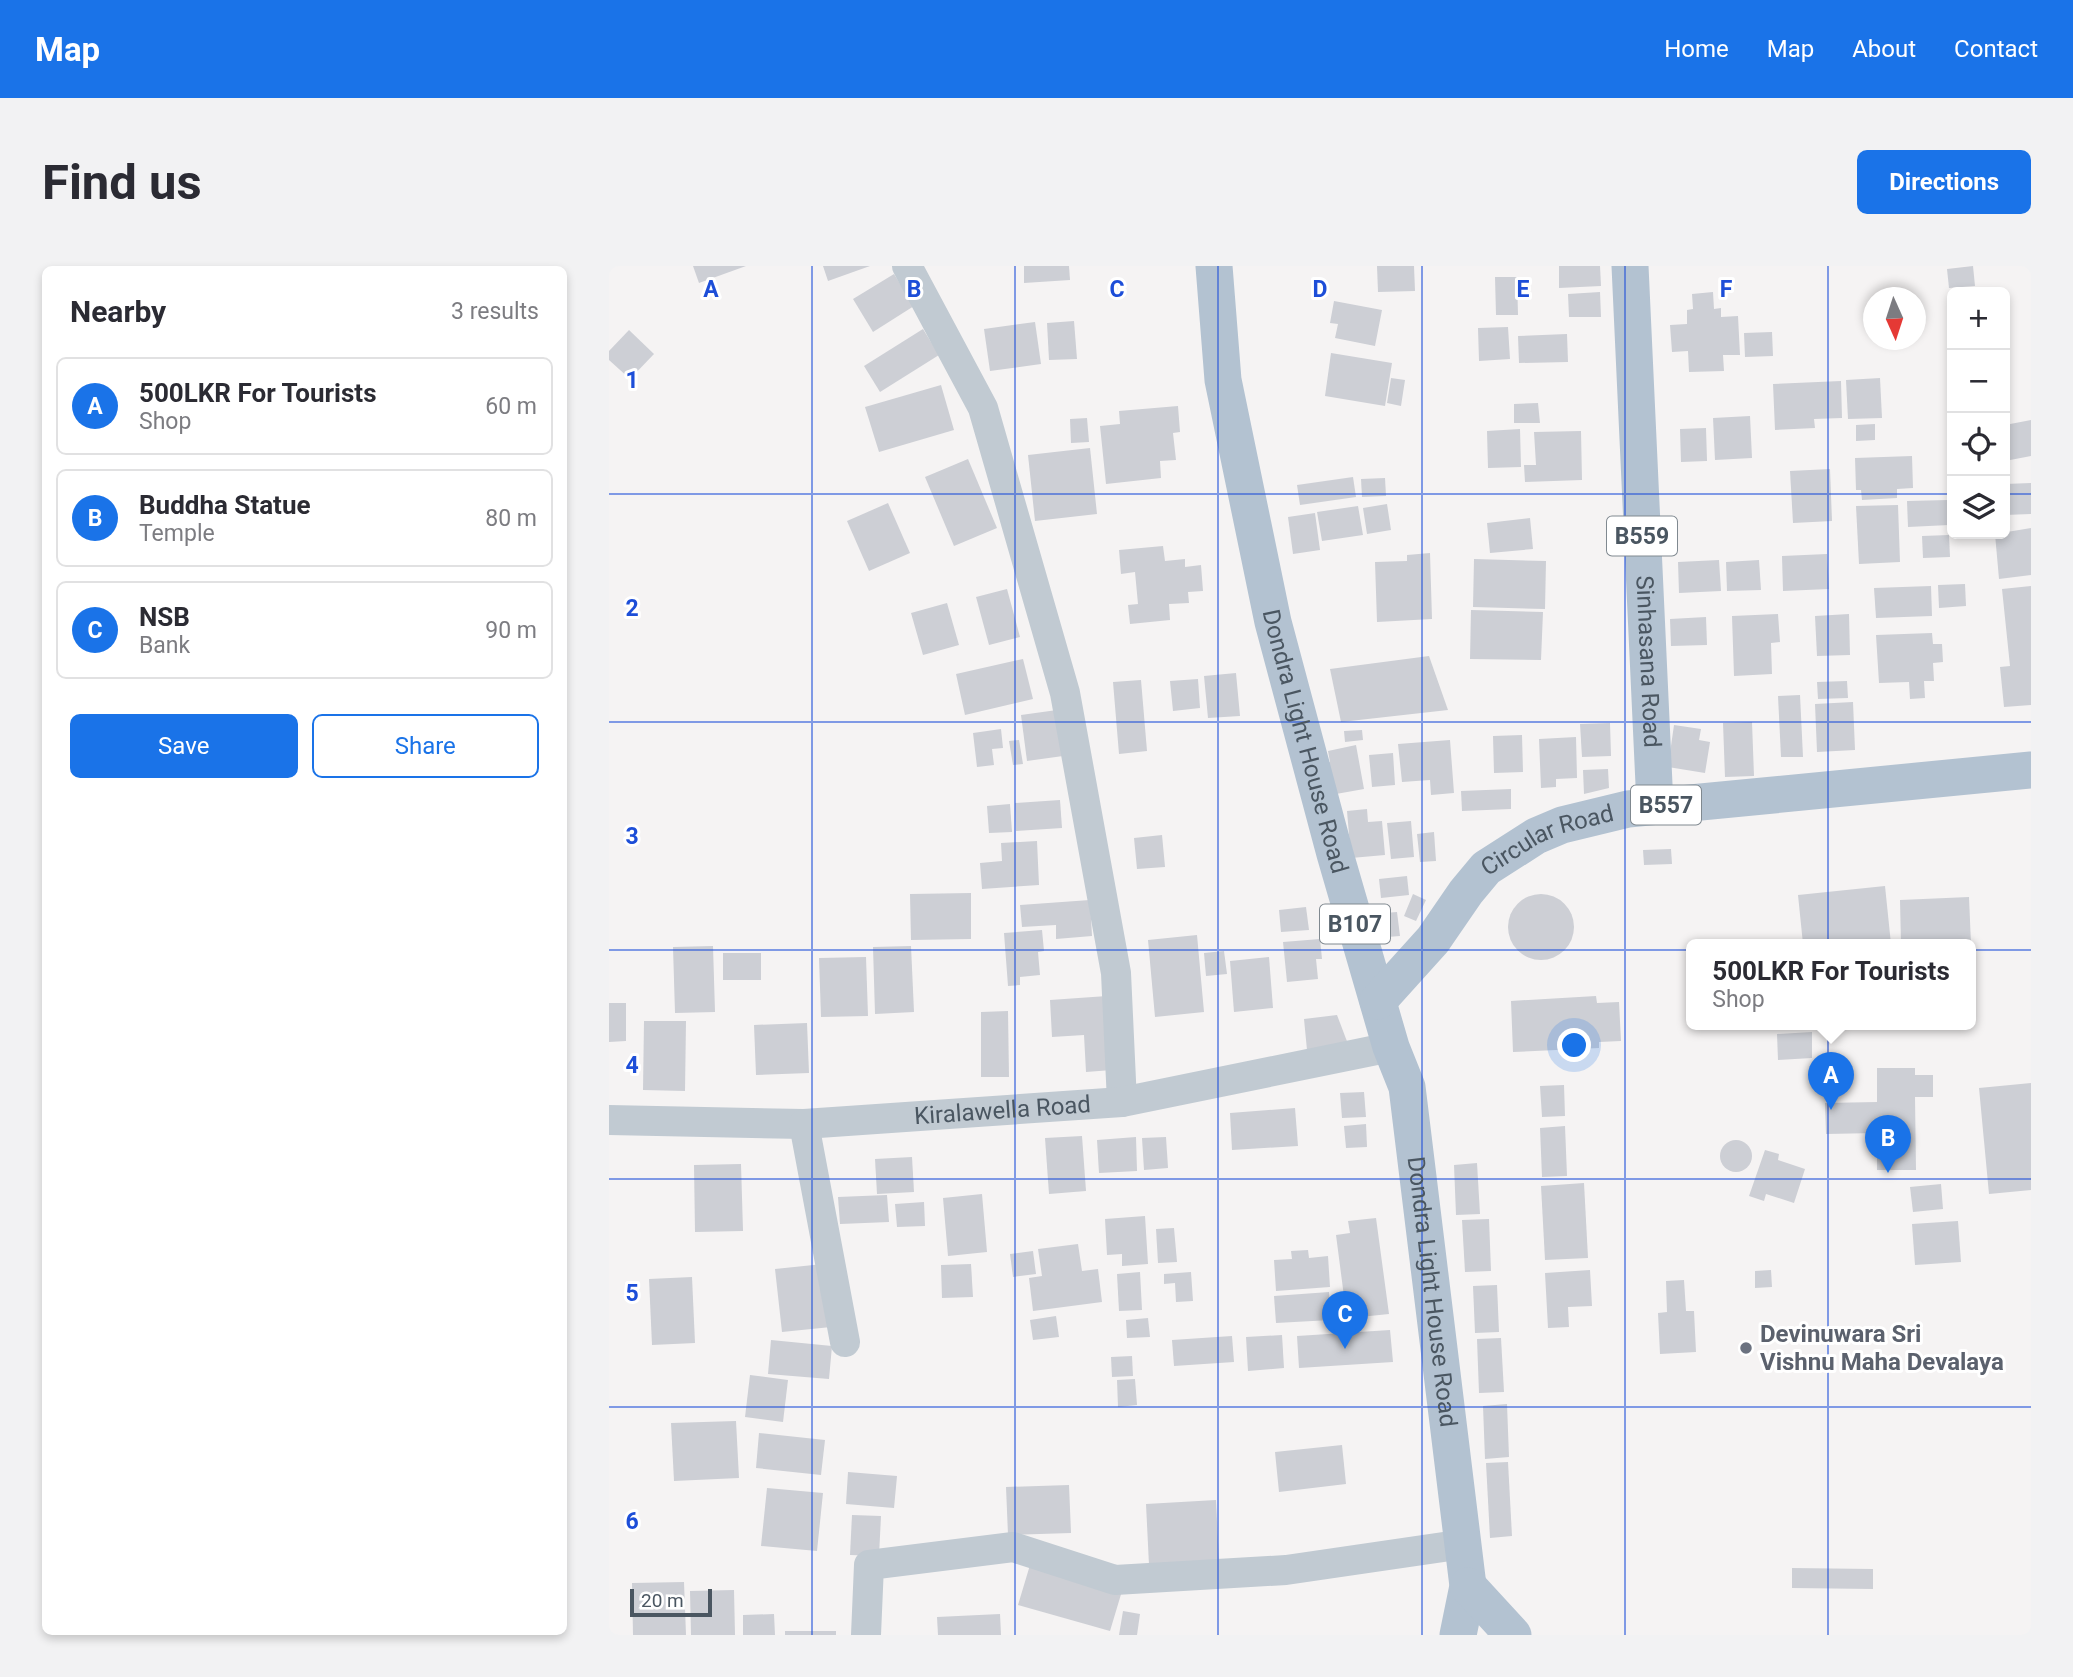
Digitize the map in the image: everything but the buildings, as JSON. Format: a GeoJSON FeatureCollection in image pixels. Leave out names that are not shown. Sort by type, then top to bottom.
{"type":"FeatureCollection","features":[{"type":"Feature","properties":{"kind":"main road","name":"Dondra Light House Road"},"geometry":{"type":"LineString","coordinates":[[1214,266],[1223,380],[1273,622],[1391,1047],[1407,1087],[1468,1586],[1458,1635]]}},
{"type":"Feature","properties":{"kind":"main road","name":"Sinhasana Road"},"geometry":{"type":"LineString","coordinates":[[1630,266],[1655,806]]}},
{"type":"Feature","properties":{"kind":"main road","name":"Circular Road"},"geometry":{"type":"LineString","coordinates":[[1378,1001],[1433,940],[1486,868],[1508,853],[1562,825],[1592,816],[1655,806],[2031,770]]}},
{"type":"Feature","properties":{"kind":"main road"},"geometry":{"type":"LineString","coordinates":[[1468,1586],[1513,1635]]}},
{"type":"Feature","properties":{"kind":"street"},"geometry":{"type":"LineString","coordinates":[[907,266],[983,408],[1065,692],[1116,973],[1122,1102]]}},
{"type":"Feature","properties":{"kind":"street","name":"Kiralawella Road"},"geometry":{"type":"LineString","coordinates":[[609,1119],[804,1124],[1122,1102],[1391,1047]]}},
{"type":"Feature","properties":{"kind":"street"},"geometry":{"type":"LineString","coordinates":[[804,1124],[845,1342]]}},
{"type":"Feature","properties":{"kind":"street"},"geometry":{"type":"LineString","coordinates":[[866,1635],[869,1566],[1013,1546],[1115,1580],[1286,1570],[1464,1544]]}},
{"type":"Feature","properties":{"kind":"place","name":"500LKR For Tourists"},"geometry":{"type":"Point","coordinates":[1831,1110]}},
{"type":"Feature","properties":{"kind":"place","name":"Buddha Statue"},"geometry":{"type":"Point","coordinates":[1888,1173]}},
{"type":"Feature","properties":{"kind":"place","name":"Devinuwara Sri Vishnu Maha Devalaya"},"geometry":{"type":"Point","coordinates":[1746,1348]}},
{"type":"Feature","properties":{"kind":"place","name":"NSB"},"geometry":{"type":"Point","coordinates":[1345,1349]}}]}
